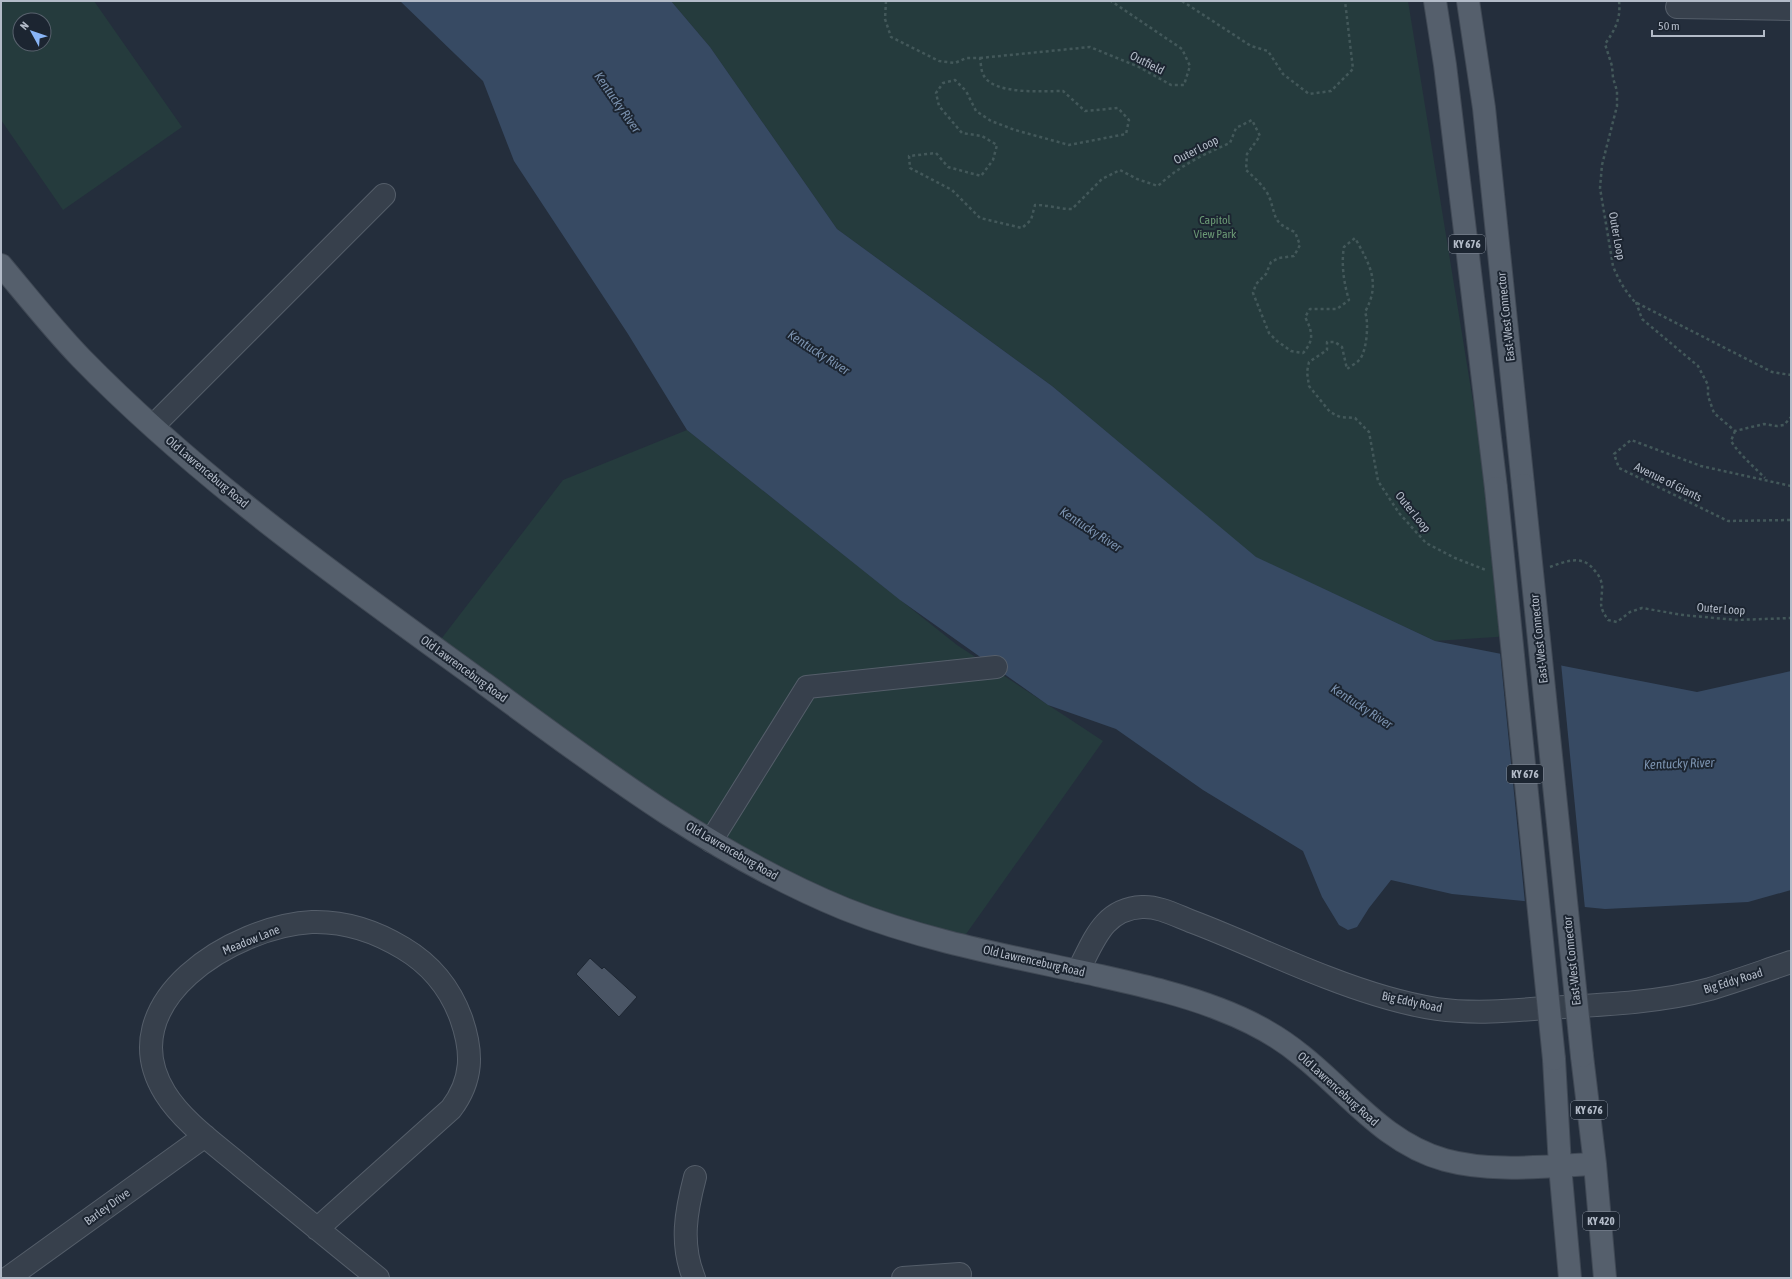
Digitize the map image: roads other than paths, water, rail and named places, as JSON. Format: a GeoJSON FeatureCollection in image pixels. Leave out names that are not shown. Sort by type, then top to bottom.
{"type":"FeatureCollection","features":[{"type":"Feature","properties":{"kind":"main road","name":"KY 676"},"geometry":{"type":"LineString","coordinates":[[1434,1],[1446,72],[1496,488],[1554,1059],[1560,1166]]}},
{"type":"Feature","properties":{"kind":"main road","name":"East-West Connector"},"geometry":{"type":"LineString","coordinates":[[1468,1],[1484,108],[1582,1056],[1595,1164],[1605,1278]]}},
{"type":"Feature","properties":{"kind":"main road","name":"Old Lawrenceburg Road"},"geometry":{"type":"LineString","coordinates":[[1,265],[81,358],[153,426],[261,517],[298,546],[612,776],[711,841],[814,896],[861,915],[951,942],[1078,971],[1190,999],[1222,1009],[1276,1036],[1302,1055],[1368,1117],[1392,1135],[1417,1149],[1443,1159],[1468,1165],[1496,1167],[1595,1164]]}},
{"type":"Feature","properties":{"kind":"main road","name":"KY 420"},"geometry":{"type":"LineString","coordinates":[[1560,1166],[1570,1278]]}},
{"type":"Feature","properties":{"kind":"street"},"geometry":{"type":"LineString","coordinates":[[1677,7],[1791,9]]}},
{"type":"Feature","properties":{"kind":"street"},"geometry":{"type":"LineString","coordinates":[[153,426],[384,195]]}},
{"type":"Feature","properties":{"kind":"street"},"geometry":{"type":"LineString","coordinates":[[711,841],[807,687],[996,667]]}},
{"type":"Feature","properties":{"kind":"street","name":"Big Eddy Road"},"geometry":{"type":"LineString","coordinates":[[1078,971],[1100,928],[1110,917],[1126,909],[1144,907],[1181,917],[1326,977],[1369,992],[1404,1002],[1445,1010],[1474,1012],[1520,1010],[1599,1005],[1672,996],[1710,989],[1791,962]]}},
{"type":"Feature","properties":{"kind":"street","name":"Meadow Lane"},"geometry":{"type":"LineString","coordinates":[[317,1229],[424,1135],[451,1109],[461,1096],[467,1081],[469,1066],[466,1036],[455,1004],[447,989],[425,963],[411,952],[378,934],[357,927],[335,923],[312,922],[289,925],[265,931],[230,947],[198,966],[180,981],[166,998],[157,1016],[152,1036],[152,1055],[156,1075],[165,1093],[178,1110],[205,1136],[317,1229],[378,1278]]}},
{"type":"Feature","properties":{"kind":"street","name":"Barley Drive"},"geometry":{"type":"LineString","coordinates":[[22,1274],[205,1136]]}},
{"type":"Feature","properties":{"kind":"street"},"geometry":{"type":"LineString","coordinates":[[694,1278],[688,1263],[685,1234],[686,1211],[695,1177]]}},
{"type":"Feature","properties":{"kind":"street"},"geometry":{"type":"LineString","coordinates":[[903,1278],[960,1274]]}},
{"type":"Feature","properties":{"kind":"water","name":"Kentucky River"},"geometry":{"type":"Polygon","coordinates":[[[400,1],[671,1],[710,47],[837,229],[1052,386],[1256,557],[1435,641],[1697,692],[1791,671],[1791,890],[1748,902],[1605,909],[1452,894],[1391,880],[1369,908],[1357,927],[1348,930],[1339,925],[1322,897],[1303,851],[1203,790],[1116,729],[1048,705],[900,600],[687,430],[628,334],[514,161],[483,81],[400,1]]]}},
{"type":"Feature","properties":{"kind":"park label","name":"Capitol View Park"},"geometry":{"type":"Point","coordinates":[1215,227]}}]}
